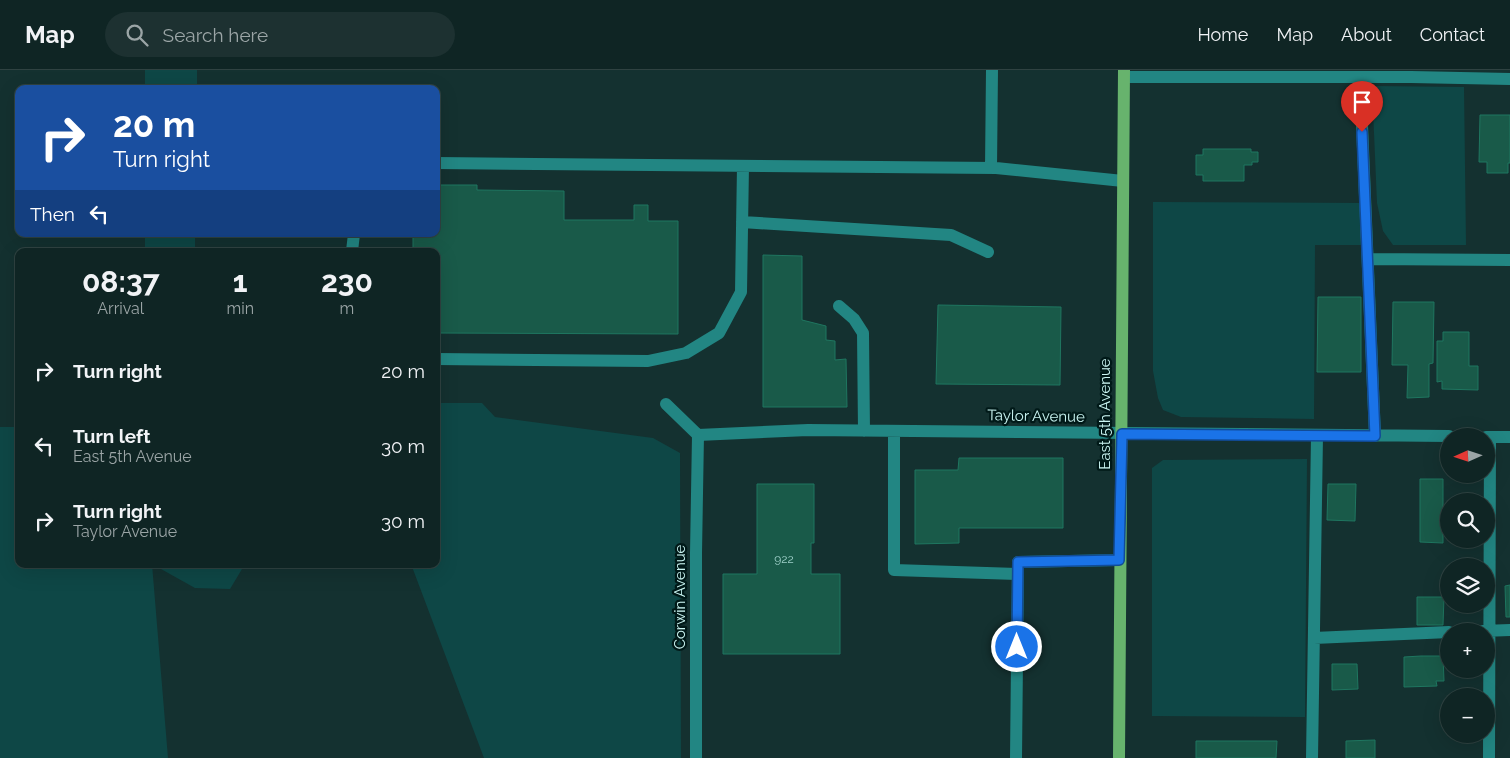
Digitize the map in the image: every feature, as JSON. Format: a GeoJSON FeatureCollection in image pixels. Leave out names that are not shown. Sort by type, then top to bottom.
{"type":"FeatureCollection","features":[{"type":"Feature","properties":{"kind":"main road","name":"East 5th Avenue"},"geometry":{"type":"LineString","coordinates":[[1119,758],[1124,74]]}},
{"type":"Feature","properties":{"kind":"street"},"geometry":{"type":"LineString","coordinates":[[991,168],[992,70]]}},
{"type":"Feature","properties":{"kind":"street"},"geometry":{"type":"LineString","coordinates":[[1124,74],[1331,74],[1360,77],[1510,79]]}},
{"type":"Feature","properties":{"kind":"street"},"geometry":{"type":"LineString","coordinates":[[1360,77],[1375,436]]}},
{"type":"Feature","properties":{"kind":"street"},"geometry":{"type":"LineString","coordinates":[[440,163],[991,168],[1123,181]]}},
{"type":"Feature","properties":{"kind":"street"},"geometry":{"type":"LineString","coordinates":[[440,359],[648,361],[686,353],[719,333],[741,292],[743,166]]}},
{"type":"Feature","properties":{"kind":"street"},"geometry":{"type":"LineString","coordinates":[[742,222],[951,235],[988,252]]}},
{"type":"Feature","properties":{"kind":"street"},"geometry":{"type":"LineString","coordinates":[[1368,259],[1510,260]]}},
{"type":"Feature","properties":{"kind":"street"},"geometry":{"type":"LineString","coordinates":[[838,306],[854,319],[863,333],[864,430]]}},
{"type":"Feature","properties":{"kind":"street"},"geometry":{"type":"LineString","coordinates":[[666,404],[698,435]]}},
{"type":"Feature","properties":{"kind":"street","name":"Taylor Avenue"},"geometry":{"type":"LineString","coordinates":[[698,435],[808,430],[864,430],[1440,436]]}},
{"type":"Feature","properties":{"kind":"street"},"geometry":{"type":"LineString","coordinates":[[894,431],[894,570],[1018,574]]}},
{"type":"Feature","properties":{"kind":"street","name":"Corwin Avenue"},"geometry":{"type":"LineString","coordinates":[[696,758],[698,435]]}},
{"type":"Feature","properties":{"kind":"street"},"geometry":{"type":"LineString","coordinates":[[1312,758],[1317,436]]}},
{"type":"Feature","properties":{"kind":"street"},"geometry":{"type":"LineString","coordinates":[[1495,437],[1510,437]]}},
{"type":"Feature","properties":{"kind":"street"},"geometry":{"type":"LineString","coordinates":[[1485,623],[1487,483]]}},
{"type":"Feature","properties":{"kind":"street"},"geometry":{"type":"LineString","coordinates":[[1016,758],[1018,562],[1119,560]]}},
{"type":"Feature","properties":{"kind":"street"},"geometry":{"type":"LineString","coordinates":[[1495,631],[1510,630]]}},
{"type":"Feature","properties":{"kind":"street"},"geometry":{"type":"LineString","coordinates":[[1314,638],[1440,632]]}},
{"type":"Feature","properties":{"kind":"street"},"geometry":{"type":"LineString","coordinates":[[1486,678],[1488,758]]}},
{"type":"Feature","properties":{"kind":"shaded area"},"geometry":{"type":"Polygon","coordinates":[[[145,70],[197,70],[197,85],[145,85],[145,70]]]}},
{"type":"Feature","properties":{"kind":"shaded area"},"geometry":{"type":"Polygon","coordinates":[[[1372,86],[1464,87],[1466,245],[1393,245],[1383,231],[1377,203],[1372,86]]]}},
{"type":"Feature","properties":{"kind":"shaded area"},"geometry":{"type":"Polygon","coordinates":[[[1153,202],[1361,203],[1361,245],[1315,245],[1314,419],[1181,417],[1163,410],[1158,398],[1153,371],[1153,202]]]}},
{"type":"Feature","properties":{"kind":"shaded area"},"geometry":{"type":"Polygon","coordinates":[[[145,237],[195,237],[195,248],[145,248],[145,237]]]}},
{"type":"Feature","properties":{"kind":"shaded area"},"geometry":{"type":"Polygon","coordinates":[[[440,403],[482,403],[495,417],[653,438],[680,453],[681,758],[484,758],[413,568],[440,568],[440,403]]]}},
{"type":"Feature","properties":{"kind":"shaded area"},"geometry":{"type":"Polygon","coordinates":[[[0,427],[15,427],[15,568],[152,568],[168,758],[0,758],[0,427]]]}},
{"type":"Feature","properties":{"kind":"shaded area"},"geometry":{"type":"Polygon","coordinates":[[[1307,459],[1305,717],[1152,716],[1152,468],[1163,460],[1307,459]]]}},
{"type":"Feature","properties":{"kind":"shaded area"},"geometry":{"type":"Polygon","coordinates":[[[159,568],[242,568],[230,589],[195,588],[159,568]]]}},
{"type":"Feature","properties":{"kind":"building"},"geometry":{"type":"Polygon","coordinates":[[[1480,115],[1510,115],[1510,163],[1508,163],[1508,173],[1487,173],[1487,162],[1479,162],[1480,115]]]}},
{"type":"Feature","properties":{"kind":"building"},"geometry":{"type":"Polygon","coordinates":[[[1203,149],[1251,149],[1251,152],[1258,152],[1258,162],[1252,162],[1252,165],[1244,165],[1244,181],[1203,181],[1203,175],[1196,175],[1196,155],[1203,155],[1203,149]]]}},
{"type":"Feature","properties":{"kind":"building"},"geometry":{"type":"Polygon","coordinates":[[[440,185],[477,185],[477,190],[564,191],[564,220],[634,220],[634,205],[648,205],[648,221],[678,221],[678,334],[440,333],[440,248],[413,248],[413,237],[440,237],[440,185]]]}},
{"type":"Feature","properties":{"kind":"building"},"geometry":{"type":"Polygon","coordinates":[[[763,255],[802,256],[802,320],[826,326],[826,340],[835,341],[835,360],[846,359],[847,407],[763,407],[763,255]]]}},
{"type":"Feature","properties":{"kind":"building"},"geometry":{"type":"Polygon","coordinates":[[[1318,297],[1361,297],[1361,372],[1317,372],[1318,297]]]}},
{"type":"Feature","properties":{"kind":"building"},"geometry":{"type":"Polygon","coordinates":[[[1393,302],[1434,302],[1433,363],[1429,364],[1429,397],[1407,398],[1408,365],[1392,365],[1393,302]]]}},
{"type":"Feature","properties":{"kind":"building"},"geometry":{"type":"Polygon","coordinates":[[[938,305],[1061,307],[1060,385],[936,384],[938,305]]]}},
{"type":"Feature","properties":{"kind":"building"},"geometry":{"type":"Polygon","coordinates":[[[1443,332],[1469,332],[1469,366],[1478,366],[1478,390],[1442,389],[1442,381],[1437,382],[1437,341],[1443,341],[1443,332]]]}},
{"type":"Feature","properties":{"kind":"building"},"geometry":{"type":"Polygon","coordinates":[[[959,458],[1063,458],[1063,528],[959,528],[959,543],[915,544],[915,470],[958,470],[959,458]]]}},
{"type":"Feature","properties":{"kind":"building"},"geometry":{"type":"Polygon","coordinates":[[[1420,479],[1440,479],[1440,483],[1443,483],[1443,493],[1440,493],[1440,543],[1420,542],[1420,479]]]}},
{"type":"Feature","properties":{"kind":"building"},"geometry":{"type":"Polygon","coordinates":[[[757,484],[814,484],[814,543],[811,543],[811,574],[840,574],[840,654],[723,654],[723,574],[757,574],[757,484]]]}},
{"type":"Feature","properties":{"kind":"building"},"geometry":{"type":"Polygon","coordinates":[[[1328,484],[1356,484],[1355,521],[1327,520],[1328,484]]]}},
{"type":"Feature","properties":{"kind":"building"},"geometry":{"type":"Polygon","coordinates":[[[1510,585],[1510,617],[1506,617],[1505,586],[1510,585]]]}},
{"type":"Feature","properties":{"kind":"building"},"geometry":{"type":"Polygon","coordinates":[[[1417,597],[1440,597],[1440,613],[1443,613],[1443,623],[1440,623],[1440,625],[1417,625],[1417,597]]]}},
{"type":"Feature","properties":{"kind":"building"},"geometry":{"type":"Polygon","coordinates":[[[1440,656],[1440,678],[1444,678],[1444,681],[1436,681],[1437,686],[1404,687],[1404,657],[1440,656]]]}},
{"type":"Feature","properties":{"kind":"building"},"geometry":{"type":"Polygon","coordinates":[[[1332,664],[1357,664],[1358,689],[1332,690],[1332,664]]]}},
{"type":"Feature","properties":{"kind":"building"},"geometry":{"type":"Polygon","coordinates":[[[1375,740],[1375,758],[1346,758],[1346,741],[1375,740]]]}},
{"type":"Feature","properties":{"kind":"building"},"geometry":{"type":"Polygon","coordinates":[[[1196,741],[1277,741],[1276,758],[1196,758],[1196,741]]]}},
{"type":"Feature","properties":{"kind":"route"},"geometry":{"type":"LineString","coordinates":[[1017,647],[1018,562],[1119,560],[1122,434],[1375,436],[1362,132]]}}]}
